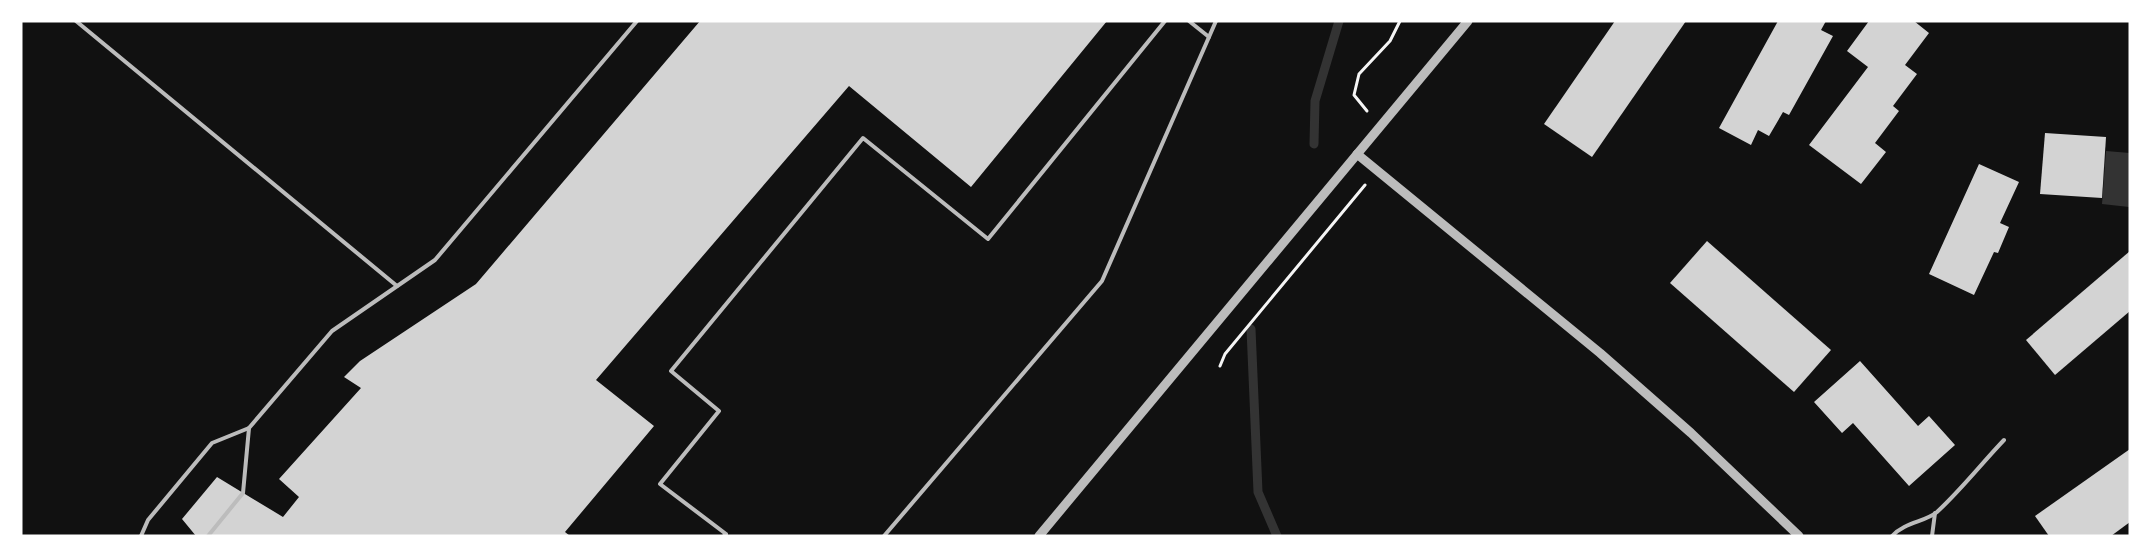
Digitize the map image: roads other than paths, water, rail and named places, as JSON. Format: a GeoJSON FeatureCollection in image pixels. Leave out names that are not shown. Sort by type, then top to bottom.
{"type":"FeatureCollection","features":[{"type":"Feature","properties":{"kind":"street"},"geometry":{"type":"LineString","coordinates":[[1039,536],[1468,21]]}},
{"type":"Feature","properties":{"kind":"street"},"geometry":{"type":"LineString","coordinates":[[1357,154],[1600,353],[1691,433],[1799,536]]}},
{"type":"Feature","properties":{"kind":"lane"},"geometry":{"type":"LineString","coordinates":[[76,21],[397,286]]}},
{"type":"Feature","properties":{"kind":"lane"},"geometry":{"type":"LineString","coordinates":[[141,536],[148,520],[212,443],[249,428],[332,331],[435,260],[637,21]]}},
{"type":"Feature","properties":{"kind":"lane"},"geometry":{"type":"LineString","coordinates":[[724,536],[726,534],[660,484],[720,411],[671,371],[863,138],[988,239],[1165,21]]}},
{"type":"Feature","properties":{"kind":"lane"},"geometry":{"type":"LineString","coordinates":[[1189,21],[1209,37]]}},
{"type":"Feature","properties":{"kind":"lane"},"geometry":{"type":"LineString","coordinates":[[884,536],[1102,281],[1216,21]]}},
{"type":"Feature","properties":{"kind":"lane"},"geometry":{"type":"LineString","coordinates":[[208,536],[244,493],[249,428]]}},
{"type":"Feature","properties":{"kind":"lane"},"geometry":{"type":"LineString","coordinates":[[1892,536],[1897,530],[1914,521],[1935,514],[2004,440]]}},
{"type":"Feature","properties":{"kind":"lane"},"geometry":{"type":"LineString","coordinates":[[1932,536],[1935,514]]}},
{"type":"Feature","properties":{"kind":"waterway"},"geometry":{"type":"LineString","coordinates":[[1314,144],[1315,101],[1339,21]]}},
{"type":"Feature","properties":{"kind":"waterway"},"geometry":{"type":"LineString","coordinates":[[1251,329],[1258,492],[1277,536]]}}]}
